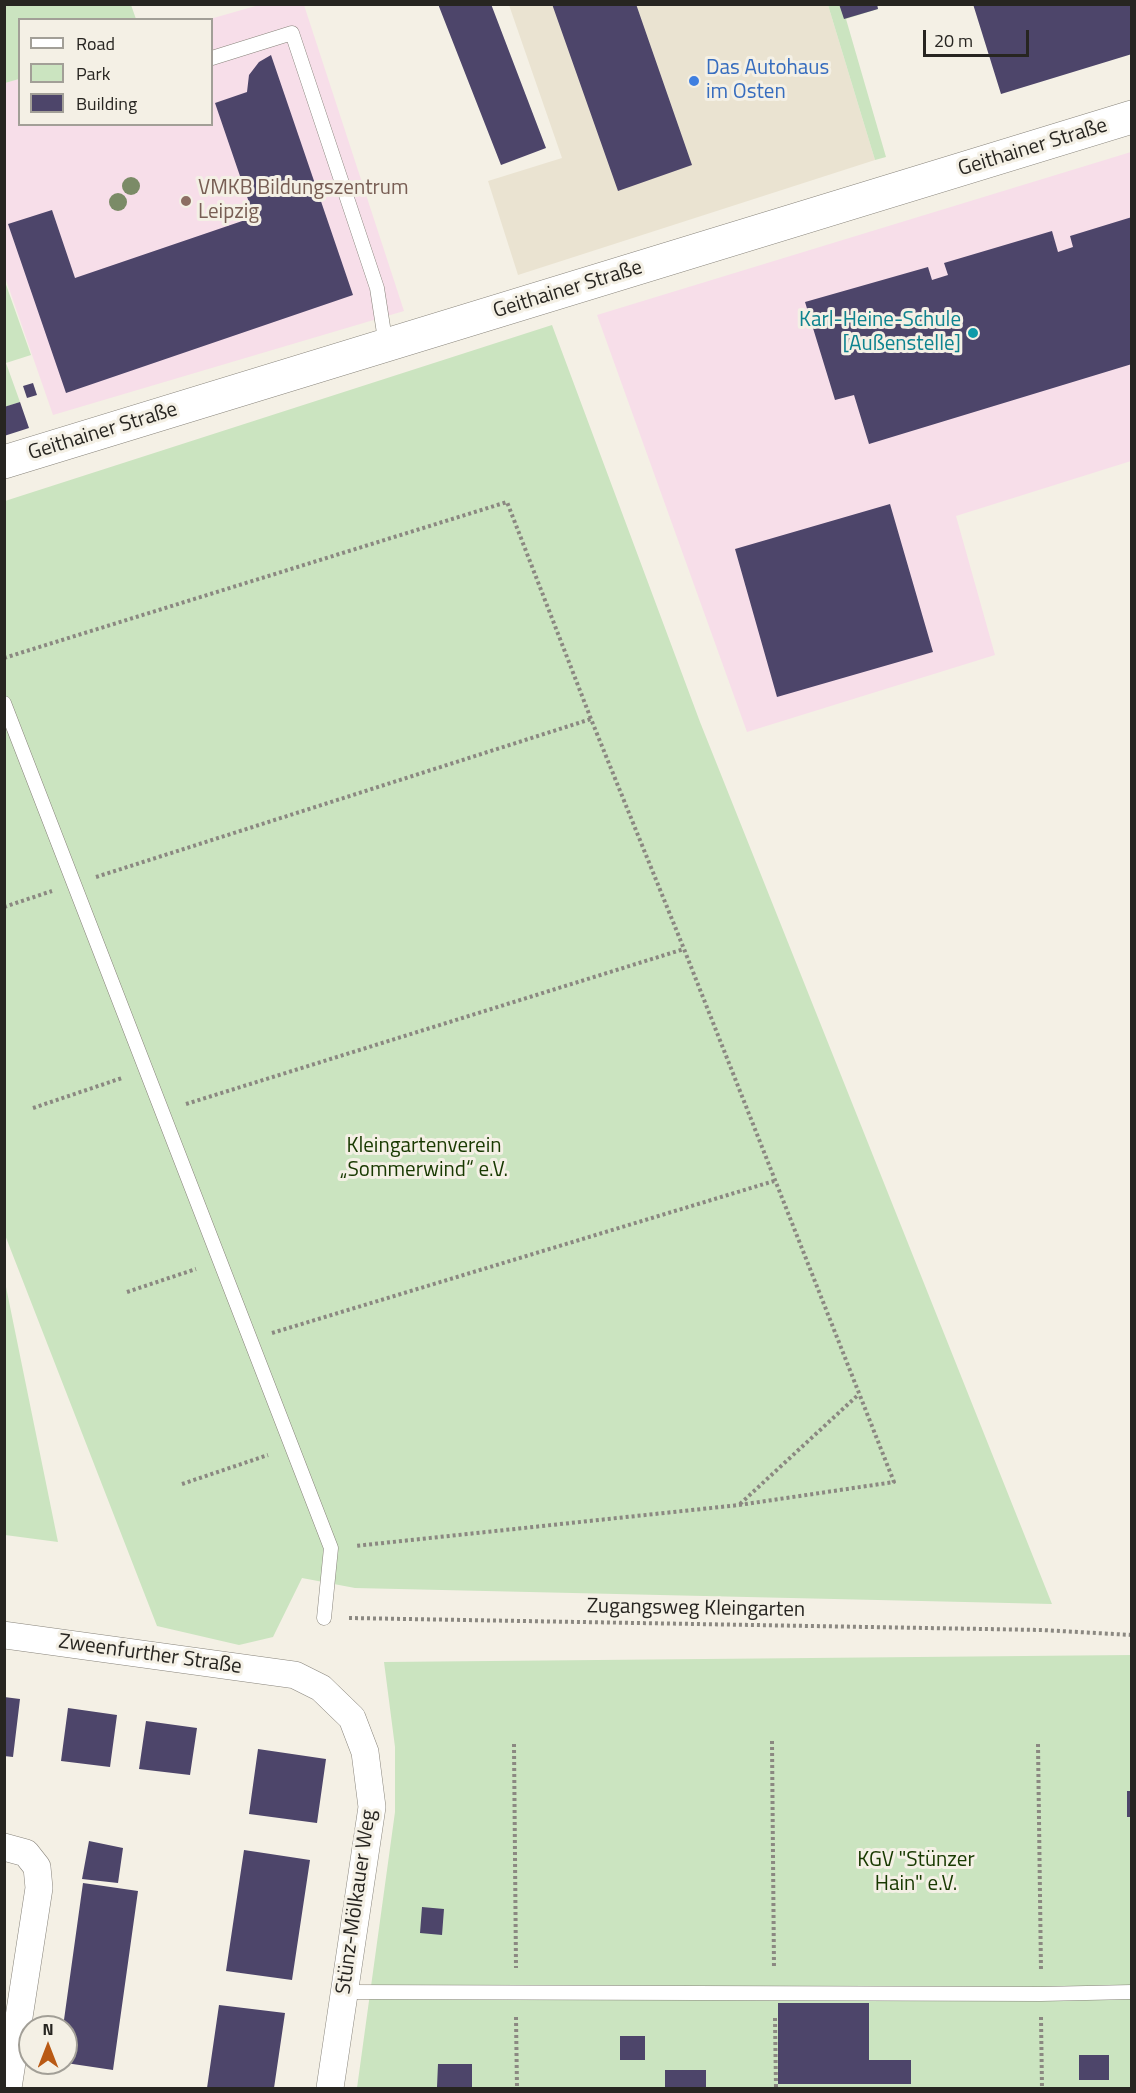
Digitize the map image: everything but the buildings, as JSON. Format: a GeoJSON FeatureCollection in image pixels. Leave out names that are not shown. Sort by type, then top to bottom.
{"type":"FeatureCollection","features":[{"type":"Feature","properties":{"kind":"street","name":"Geithainer Straße"},"geometry":{"type":"LineString","coordinates":[[4,462],[1131,117]]}},
{"type":"Feature","properties":{"kind":"street","name":"Zweenfurther Straße"},"geometry":{"type":"LineString","coordinates":[[4,1635],[296,1675]]}},
{"type":"Feature","properties":{"kind":"street","name":"Stünz-Mölkauer Weg"},"geometry":{"type":"LineString","coordinates":[[296,1675],[321,1688],[352,1718],[365,1752],[372,1807],[330,2088]]}},
{"type":"Feature","properties":{"kind":"street"},"geometry":{"type":"LineString","coordinates":[[8,2088],[39,1888],[37,1867],[15,1850]]}},
{"type":"Feature","properties":{"kind":"lane"},"geometry":{"type":"LineString","coordinates":[[213,58],[292,33],[377,288],[386,346]]}},
{"type":"Feature","properties":{"kind":"lane"},"geometry":{"type":"LineString","coordinates":[[4,703],[331,1548],[324,1618]]}},
{"type":"Feature","properties":{"kind":"lane"},"geometry":{"type":"LineString","coordinates":[[345,1992],[1041,1994],[1131,1992]]}},
{"type":"Feature","properties":{"kind":"path"},"geometry":{"type":"LineString","coordinates":[[4,658],[507,502],[894,1482],[739,1505],[331,1548]]}},
{"type":"Feature","properties":{"kind":"path"},"geometry":{"type":"LineString","coordinates":[[4,907],[591,719]]}},
{"type":"Feature","properties":{"kind":"path"},"geometry":{"type":"LineString","coordinates":[[162,1112],[684,949]]}},
{"type":"Feature","properties":{"kind":"path"},"geometry":{"type":"LineString","coordinates":[[33,1108],[145,1070]]}},
{"type":"Feature","properties":{"kind":"path"},"geometry":{"type":"LineString","coordinates":[[250,1339],[774,1181]]}},
{"type":"Feature","properties":{"kind":"path"},"geometry":{"type":"LineString","coordinates":[[127,1292],[220,1261]]}},
{"type":"Feature","properties":{"kind":"path"},"geometry":{"type":"LineString","coordinates":[[739,1505],[858,1395]]}},
{"type":"Feature","properties":{"kind":"path"},"geometry":{"type":"LineString","coordinates":[[182,1484],[292,1448]]}},
{"type":"Feature","properties":{"kind":"path","name":"Zugangsweg Kleingarten"},"geometry":{"type":"LineString","coordinates":[[324,1618],[1042,1630],[1131,1635]]}},
{"type":"Feature","properties":{"kind":"path"},"geometry":{"type":"LineString","coordinates":[[772,1741],[776,2088]]}},
{"type":"Feature","properties":{"kind":"path"},"geometry":{"type":"LineString","coordinates":[[514,1744],[517,2088]]}},
{"type":"Feature","properties":{"kind":"path"},"geometry":{"type":"LineString","coordinates":[[1038,1744],[1042,2088]]}},
{"type":"Feature","properties":{"kind":"shaded area","name":"VMKB Bildungszentrum Leipzig"},"geometry":{"type":"Polygon","coordinates":[[[259,5],[304,5],[404,311],[53,415],[5,277],[4,83],[18,79],[18,126],[213,126],[213,18],[259,5]]]}},
{"type":"Feature","properties":{"kind":"shaded area","name":"Das Autohaus im Osten"},"geometry":{"type":"Polygon","coordinates":[[[509,5],[828,5],[875,160],[518,275],[488,181],[562,158],[509,5]]]}},
{"type":"Feature","properties":{"kind":"shaded area"},"geometry":{"type":"Polygon","coordinates":[[[1131,152],[1131,461],[956,516],[995,655],[747,732],[597,315],[1131,152]]]}},
{"type":"Feature","properties":{"kind":"green space"},"geometry":{"type":"Polygon","coordinates":[[[5,4],[131,5],[136,18],[18,18],[18,79],[5,83],[5,4]]]}},
{"type":"Feature","properties":{"kind":"green space"},"geometry":{"type":"Polygon","coordinates":[[[828,5],[877,5],[878,9],[846,19],[886,157],[875,160],[828,5]]]}},
{"type":"Feature","properties":{"kind":"green space"},"geometry":{"type":"Polygon","coordinates":[[[4,279],[31,355],[6,363],[20,402],[5,407],[4,279]]]}},
{"type":"Feature","properties":{"kind":"green space","name":"Kleingartenverein „Sommerwind“ e.V."},"geometry":{"type":"Polygon","coordinates":[[[552,325],[700,722],[1052,1604],[355,1588],[302,1578],[273,1637],[239,1645],[157,1626],[5,1235],[5,501],[552,325]]]}},
{"type":"Feature","properties":{"kind":"green space"},"geometry":{"type":"Polygon","coordinates":[[[5,1282],[58,1542],[5,1535],[5,1282]]]}},
{"type":"Feature","properties":{"kind":"green space","name":"KGV \"Stünzer Hain\" e.V."},"geometry":{"type":"Polygon","coordinates":[[[1131,1655],[1131,2088],[357,2088],[395,1812],[395,1747],[384,1662],[1131,1655]]]}},
{"type":"Feature","properties":{"kind":"place","name":"Das Autohaus im Osten"},"geometry":{"type":"Point","coordinates":[694,81]}},
{"type":"Feature","properties":{"kind":"place","name":"VMKB Bildungszentrum Leipzig"},"geometry":{"type":"Point","coordinates":[186,201]}},
{"type":"Feature","properties":{"kind":"place","name":"Karl-Heine-Schule [Außenstelle]"},"geometry":{"type":"Point","coordinates":[973,333]}}]}
